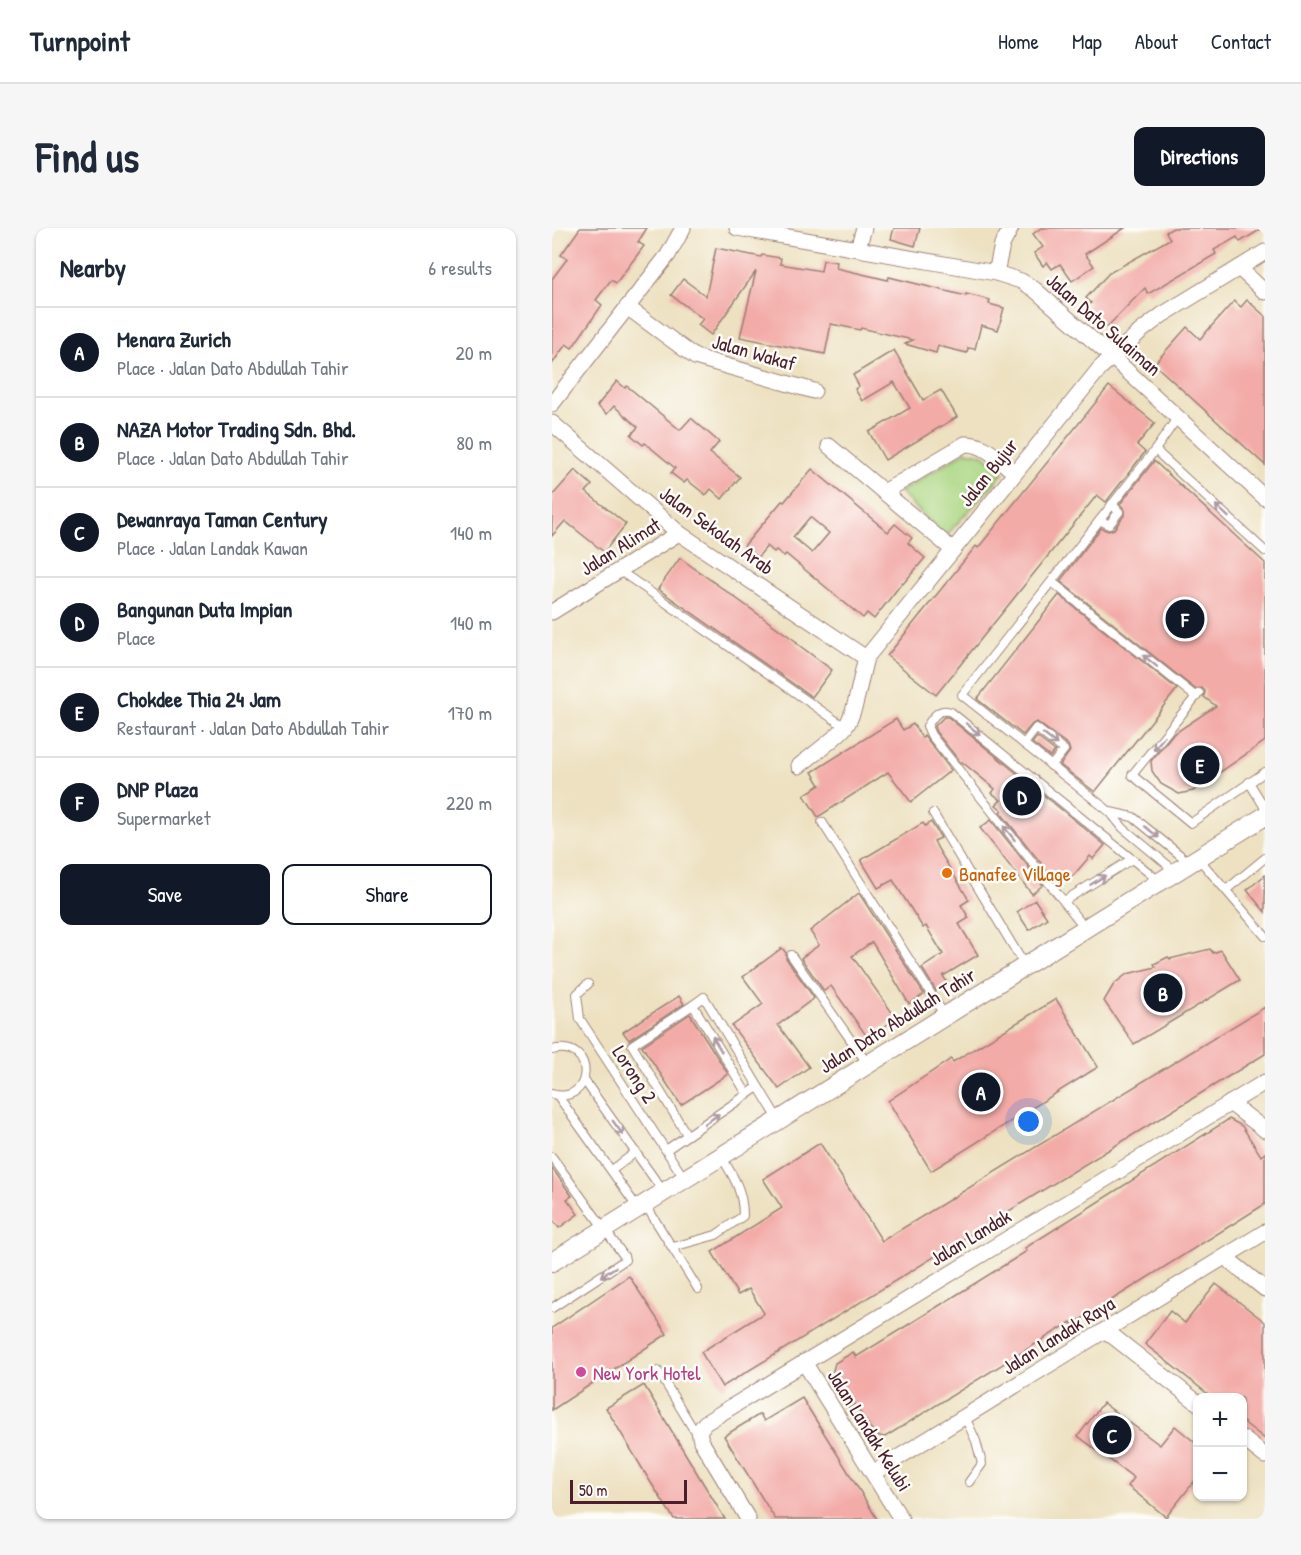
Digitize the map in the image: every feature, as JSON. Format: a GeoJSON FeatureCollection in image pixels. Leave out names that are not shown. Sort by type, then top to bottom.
{"type":"FeatureCollection","features":[{"type":"Feature","properties":{"kind":"street"},"geometry":{"type":"LineString","coordinates":[[552,404],[668,255],[682,228]]}},
{"type":"Feature","properties":{"kind":"street","name":"Jalan Dato Sulaiman"},"geometry":{"type":"LineString","coordinates":[[737,228],[996,273],[1022,281],[1112,357],[1265,498]]}},
{"type":"Feature","properties":{"kind":"street"},"geometry":{"type":"LineString","coordinates":[[858,248],[864,228]]}},
{"type":"Feature","properties":{"kind":"street"},"geometry":{"type":"LineString","coordinates":[[996,273],[1002,245],[1011,228]]}},
{"type":"Feature","properties":{"kind":"street","name":"Jalan Bujur"},"geometry":{"type":"LineString","coordinates":[[845,728],[853,710],[866,658],[1100,368],[1162,315],[1265,252]]}},
{"type":"Feature","properties":{"kind":"street"},"geometry":{"type":"LineString","coordinates":[[1239,268],[1265,292]]}},
{"type":"Feature","properties":{"kind":"street","name":"Jalan Wakaf"},"geometry":{"type":"LineString","coordinates":[[627,307],[695,357],[814,391]]}},
{"type":"Feature","properties":{"kind":"street","name":"Jalan Sekolah Arab"},"geometry":{"type":"LineString","coordinates":[[552,423],[679,533],[866,658]]}},
{"type":"Feature","properties":{"kind":"street"},"geometry":{"type":"LineString","coordinates":[[884,492],[964,444],[975,443],[1014,472]]}},
{"type":"Feature","properties":{"kind":"street"},"geometry":{"type":"LineString","coordinates":[[830,446],[953,550]]}},
{"type":"Feature","properties":{"kind":"street","name":"Jalan Alimat"},"geometry":{"type":"LineString","coordinates":[[552,612],[679,533]]}},
{"type":"Feature","properties":{"kind":"street"},"geometry":{"type":"LineString","coordinates":[[799,766],[845,728]]}},
{"type":"Feature","properties":{"kind":"street","name":"Jalan Dato Abdullah Tahir"},"geometry":{"type":"LineString","coordinates":[[552,1262],[1265,816]]}},
{"type":"Feature","properties":{"kind":"street","name":"Jalan Landak"},"geometry":{"type":"LineString","coordinates":[[699,1431],[705,1423],[1265,1082]]}},
{"type":"Feature","properties":{"kind":"street"},"geometry":{"type":"LineString","coordinates":[[1230,1103],[1265,1130]]}},
{"type":"Feature","properties":{"kind":"street","name":"Jalan Landak Raya"},"geometry":{"type":"LineString","coordinates":[[873,1473],[1265,1232]]}},
{"type":"Feature","properties":{"kind":"street"},"geometry":{"type":"LineString","coordinates":[[1225,1257],[1265,1288]]}},
{"type":"Feature","properties":{"kind":"street"},"geometry":{"type":"LineString","coordinates":[[1105,1330],[1193,1400]]}},
{"type":"Feature","properties":{"kind":"street","name":"Jalan Landak Kelubi"},"geometry":{"type":"LineString","coordinates":[[804,1362],[901,1519]]}},
{"type":"Feature","properties":{"kind":"street"},"geometry":{"type":"LineString","coordinates":[[699,1431],[700,1441],[748,1519]]}},
{"type":"Feature","properties":{"kind":"street"},"geometry":{"type":"LineString","coordinates":[[1247,1442],[1265,1456]]}},
{"type":"Feature","properties":{"kind":"lane"},"geometry":{"type":"LineString","coordinates":[[1178,417],[1155,450],[962,695],[1110,812],[1123,828],[1188,864],[1226,890],[1265,936]]}},
{"type":"Feature","properties":{"kind":"lane"},"geometry":{"type":"LineString","coordinates":[[1155,450],[1265,551]]}},
{"type":"Feature","properties":{"kind":"lane"},"geometry":{"type":"LineString","coordinates":[[620,571],[845,728]]}},
{"type":"Feature","properties":{"kind":"lane"},"geometry":{"type":"LineString","coordinates":[[1052,582],[1197,695],[1132,775],[1191,823],[1265,772]]}},
{"type":"Feature","properties":{"kind":"lane"},"geometry":{"type":"LineString","coordinates":[[1085,928],[930,735],[927,726],[939,711],[951,712],[1160,882]]}},
{"type":"Feature","properties":{"kind":"lane"},"geometry":{"type":"LineString","coordinates":[[1024,744],[1036,728],[1064,750],[1051,766]]}},
{"type":"Feature","properties":{"kind":"lane"},"geometry":{"type":"LineString","coordinates":[[1249,782],[1265,808]]}},
{"type":"Feature","properties":{"kind":"lane"},"geometry":{"type":"LineString","coordinates":[[1110,812],[1133,817],[1188,864]]}},
{"type":"Feature","properties":{"kind":"lane"},"geometry":{"type":"LineString","coordinates":[[933,813],[1025,966]]}},
{"type":"Feature","properties":{"kind":"lane"},"geometry":{"type":"LineString","coordinates":[[822,822],[945,1016]]}},
{"type":"Feature","properties":{"kind":"lane"},"geometry":{"type":"LineString","coordinates":[[1226,890],[1265,858]]}},
{"type":"Feature","properties":{"kind":"lane"},"geometry":{"type":"LineString","coordinates":[[1064,902],[1132,859]]}},
{"type":"Feature","properties":{"kind":"lane"},"geometry":{"type":"LineString","coordinates":[[791,955],[868,1064]]}},
{"type":"Feature","properties":{"kind":"lane","name":"Lorong 2"},"geometry":{"type":"LineString","coordinates":[[588,984],[577,994],[580,1019],[685,1179]]}},
{"type":"Feature","properties":{"kind":"lane"},"geometry":{"type":"LineString","coordinates":[[687,1136],[632,1045],[704,997],[779,1120]]}},
{"type":"Feature","properties":{"kind":"lane"},"geometry":{"type":"LineString","coordinates":[[693,1005],[747,1094]]}},
{"type":"Feature","properties":{"kind":"lane"},"geometry":{"type":"LineString","coordinates":[[552,1050],[568,1048],[580,1057],[585,1072],[584,1080],[574,1092],[566,1096],[555,1095]]}},
{"type":"Feature","properties":{"kind":"lane"},"geometry":{"type":"LineString","coordinates":[[584,1080],[664,1192]]}},
{"type":"Feature","properties":{"kind":"lane"},"geometry":{"type":"LineString","coordinates":[[666,1150],[758,1087]]}},
{"type":"Feature","properties":{"kind":"lane"},"geometry":{"type":"LineString","coordinates":[[555,1095],[673,1247],[698,1288]]}},
{"type":"Feature","properties":{"kind":"lane"},"geometry":{"type":"LineString","coordinates":[[612,1170],[636,1152]]}},
{"type":"Feature","properties":{"kind":"lane"},"geometry":{"type":"LineString","coordinates":[[552,1156],[625,1260],[552,1308]]}},
{"type":"Feature","properties":{"kind":"lane"},"geometry":{"type":"LineString","coordinates":[[673,1247],[716,1235],[743,1216],[743,1199],[740,1190],[721,1156]]}},
{"type":"Feature","properties":{"kind":"lane"},"geometry":{"type":"LineString","coordinates":[[658,1371],[692,1427],[699,1431]]}},
{"type":"Feature","properties":{"kind":"lane"},"geometry":{"type":"LineString","coordinates":[[965,1417],[976,1441],[982,1464],[969,1482]]}},
{"type":"Feature","properties":{"kind":"green space"},"geometry":{"type":"Polygon","coordinates":[[[966,451],[982,454],[1004,472],[945,537],[900,492],[966,451]]]}},
{"type":"Feature","properties":{"kind":"building"},"geometry":{"type":"Polygon","coordinates":[[[580,228],[647,228],[638,242],[644,246],[616,283],[611,280],[596,300],[602,305],[572,348],[566,344],[552,364],[552,279],[567,259],[561,255],[580,228]]]}},
{"type":"Feature","properties":{"kind":"building"},"geometry":{"type":"Polygon","coordinates":[[[894,228],[920,228],[915,246],[891,239],[894,228]]]}},
{"type":"Feature","properties":{"kind":"building"},"geometry":{"type":"Polygon","coordinates":[[[1041,228],[1125,228],[1085,254],[1094,266],[1072,281],[1060,264],[1052,269],[1047,262],[1043,266],[1034,253],[1043,247],[1033,234],[1041,228]]]}},
{"type":"Feature","properties":{"kind":"building"},"geometry":{"type":"Polygon","coordinates":[[[1173,228],[1263,228],[1240,242],[1237,237],[1214,250],[1216,254],[1148,294],[1145,288],[1107,327],[1087,307],[1091,303],[1086,298],[1109,273],[1170,239],[1166,232],[1173,228]]]}},
{"type":"Feature","properties":{"kind":"building"},"geometry":{"type":"Polygon","coordinates":[[[716,248],[761,257],[762,255],[781,258],[780,264],[821,271],[823,260],[837,262],[836,268],[888,280],[889,277],[966,296],[966,294],[990,300],[989,304],[1004,308],[998,330],[981,325],[975,349],[968,348],[967,353],[938,346],[936,353],[905,344],[913,340],[861,328],[860,330],[831,324],[825,354],[740,337],[756,271],[711,335],[698,325],[703,319],[671,295],[683,279],[706,296],[716,248]]]}},
{"type":"Feature","properties":{"kind":"building"},"geometry":{"type":"Polygon","coordinates":[[[1247,300],[1265,316],[1265,465],[1154,364],[1187,327],[1200,339],[1234,301],[1241,307],[1247,300]]]}},
{"type":"Feature","properties":{"kind":"building"},"geometry":{"type":"Polygon","coordinates":[[[894,350],[923,400],[941,390],[957,417],[885,460],[869,432],[910,408],[894,382],[862,401],[855,389],[859,386],[853,375],[894,350]]]}},
{"type":"Feature","properties":{"kind":"building"},"geometry":{"type":"Polygon","coordinates":[[[617,381],[625,388],[627,386],[680,430],[691,418],[719,442],[710,453],[740,477],[722,499],[711,489],[706,495],[687,480],[684,483],[671,473],[675,468],[645,443],[643,445],[631,435],[638,427],[614,406],[607,414],[597,406],[617,381]]]}},
{"type":"Feature","properties":{"kind":"building"},"geometry":{"type":"Polygon","coordinates":[[[1109,386],[1155,423],[1137,445],[1145,452],[1106,502],[1097,495],[936,695],[887,656],[1109,386]]]}},
{"type":"Feature","properties":{"kind":"building"},"geometry":{"type":"Polygon","coordinates":[[[1154,461],[1265,563],[1265,741],[1193,791],[1179,794],[1161,784],[1152,771],[1151,761],[1172,735],[1216,706],[1204,697],[1205,691],[1202,688],[1195,689],[1060,581],[1101,528],[1108,531],[1114,529],[1125,514],[1120,504],[1154,461]]]}},
{"type":"Feature","properties":{"kind":"building"},"geometry":{"type":"Polygon","coordinates":[[[812,469],[888,532],[895,524],[912,538],[908,543],[925,558],[874,619],[867,613],[863,618],[786,554],[784,556],[776,550],[774,552],[767,546],[758,557],[744,546],[782,501],[784,502],[812,469]],[[810,517],[793,537],[812,553],[829,533],[810,517]]]}},
{"type":"Feature","properties":{"kind":"building"},"geometry":{"type":"Polygon","coordinates":[[[575,470],[592,485],[586,492],[626,524],[604,552],[565,521],[552,536],[552,496],[575,470]]]}},
{"type":"Feature","properties":{"kind":"building"},"geometry":{"type":"Polygon","coordinates":[[[680,558],[832,670],[812,697],[658,589],[680,558]]]}},
{"type":"Feature","properties":{"kind":"building"},"geometry":{"type":"Polygon","coordinates":[[[1059,595],[1177,689],[1095,792],[1060,765],[1070,751],[1068,745],[1037,722],[1032,724],[1023,735],[977,699],[1059,595]]]}},
{"type":"Feature","properties":{"kind":"building"},"geometry":{"type":"Polygon","coordinates":[[[944,717],[948,717],[1105,845],[1093,859],[1090,856],[1073,876],[1056,875],[1053,878],[1000,812],[1002,810],[996,805],[1001,800],[992,793],[995,789],[961,763],[936,732],[934,727],[944,717]]]}},
{"type":"Feature","properties":{"kind":"building"},"geometry":{"type":"Polygon","coordinates":[[[896,719],[903,730],[913,724],[922,738],[924,735],[951,770],[911,802],[888,772],[818,817],[804,795],[820,785],[812,772],[896,719]]]}},
{"type":"Feature","properties":{"kind":"building"},"geometry":{"type":"Polygon","coordinates":[[[1037,737],[1055,751],[1050,757],[1032,743],[1037,737]]]}},
{"type":"Feature","properties":{"kind":"building"},"geometry":{"type":"Polygon","coordinates":[[[991,820],[1043,885],[1032,894],[980,828],[991,820]]]}},
{"type":"Feature","properties":{"kind":"building"},"geometry":{"type":"Polygon","coordinates":[[[931,822],[941,838],[934,841],[969,900],[961,905],[969,918],[959,924],[978,955],[943,976],[948,984],[936,991],[922,968],[943,954],[926,926],[923,928],[893,880],[878,888],[861,860],[923,823],[925,826],[931,822]]]}},
{"type":"Feature","properties":{"kind":"building"},"geometry":{"type":"Polygon","coordinates":[[[1265,875],[1265,912],[1247,890],[1265,875]]]}},
{"type":"Feature","properties":{"kind":"building"},"geometry":{"type":"Polygon","coordinates":[[[859,893],[924,994],[909,1004],[872,942],[852,956],[896,1018],[868,1038],[831,986],[824,991],[801,958],[819,945],[810,931],[859,893]]]}},
{"type":"Feature","properties":{"kind":"building"},"geometry":{"type":"Polygon","coordinates":[[[1035,900],[1047,918],[1029,930],[1017,912],[1035,900]]]}},
{"type":"Feature","properties":{"kind":"building"},"geometry":{"type":"Polygon","coordinates":[[[782,948],[786,953],[786,958],[814,998],[778,1025],[809,1067],[779,1089],[732,1026],[763,1004],[743,977],[782,948]]]}},
{"type":"Feature","properties":{"kind":"building"},"geometry":{"type":"Polygon","coordinates":[[[1210,949],[1213,953],[1221,950],[1240,980],[1134,1044],[1104,1001],[1114,984],[1127,974],[1156,967],[1154,964],[1168,957],[1170,959],[1210,949]]]}},
{"type":"Feature","properties":{"kind":"building"},"geometry":{"type":"Polygon","coordinates":[[[679,996],[684,1004],[629,1040],[623,1032],[679,996]]]}},
{"type":"Feature","properties":{"kind":"building"},"geometry":{"type":"Polygon","coordinates":[[[1056,999],[1098,1067],[931,1171],[888,1101],[951,1059],[953,1062],[1056,999]]]}},
{"type":"Feature","properties":{"kind":"building"},"geometry":{"type":"Polygon","coordinates":[[[1265,1007],[1265,1054],[722,1387],[701,1352],[764,1313],[749,1289],[738,1295],[712,1252],[782,1208],[763,1179],[820,1143],[882,1241],[1265,1007]]]}},
{"type":"Feature","properties":{"kind":"building"},"geometry":{"type":"Polygon","coordinates":[[[690,1014],[728,1074],[681,1105],[642,1046],[690,1014]]]}},
{"type":"Feature","properties":{"kind":"building"},"geometry":{"type":"Polygon","coordinates":[[[1229,1119],[1242,1126],[1261,1156],[1265,1153],[1265,1204],[1072,1325],[1071,1322],[885,1437],[875,1435],[855,1404],[849,1408],[831,1378],[835,1363],[853,1352],[856,1357],[937,1307],[1027,1251],[1025,1248],[1229,1119]]]}},
{"type":"Feature","properties":{"kind":"building"},"geometry":{"type":"Polygon","coordinates":[[[552,1168],[572,1196],[567,1199],[578,1214],[559,1228],[552,1219],[552,1168]]]}},
{"type":"Feature","properties":{"kind":"building","name":"New York Hotel"},"geometry":{"type":"Polygon","coordinates":[[[629,1276],[667,1334],[552,1410],[552,1328],[629,1276]]]}},
{"type":"Feature","properties":{"kind":"building"},"geometry":{"type":"Polygon","coordinates":[[[1216,1284],[1265,1322],[1265,1439],[1247,1425],[1247,1393],[1207,1393],[1145,1344],[1170,1311],[1185,1323],[1216,1284]]]}},
{"type":"Feature","properties":{"kind":"building"},"geometry":{"type":"Polygon","coordinates":[[[644,1385],[725,1519],[674,1519],[648,1478],[606,1408],[644,1385]]]}},
{"type":"Feature","properties":{"kind":"building"},"geometry":{"type":"Polygon","coordinates":[[[802,1398],[877,1519],[775,1519],[724,1436],[760,1414],[764,1421],[802,1398]]]}},
{"type":"Feature","properties":{"kind":"building"},"geometry":{"type":"Polygon","coordinates":[[[1103,1403],[1160,1445],[1175,1426],[1193,1441],[1193,1483],[1166,1517],[1128,1486],[1134,1478],[1078,1436],[1103,1403]]]}},
{"type":"Feature","properties":{"kind":"place","name":"DNP Plaza"},"geometry":{"type":"Point","coordinates":[1185,619]}},
{"type":"Feature","properties":{"kind":"place","name":"Chokdee Thia 24 Jam"},"geometry":{"type":"Point","coordinates":[1200,765]}},
{"type":"Feature","properties":{"kind":"place","name":"Bangunan Duta Impian"},"geometry":{"type":"Point","coordinates":[1022,796]}},
{"type":"Feature","properties":{"kind":"place","name":"Banafee Village"},"geometry":{"type":"Point","coordinates":[947,873]}},
{"type":"Feature","properties":{"kind":"place","name":"NAZA Motor Trading Sdn. Bhd."},"geometry":{"type":"Point","coordinates":[1163,993]}},
{"type":"Feature","properties":{"kind":"place","name":"Menara Zurich"},"geometry":{"type":"Point","coordinates":[981,1092]}},
{"type":"Feature","properties":{"kind":"place","name":"New York Hotel"},"geometry":{"type":"Point","coordinates":[581,1372]}},
{"type":"Feature","properties":{"kind":"place","name":"Dewanraya Taman Century"},"geometry":{"type":"Point","coordinates":[1112,1435]}}]}
